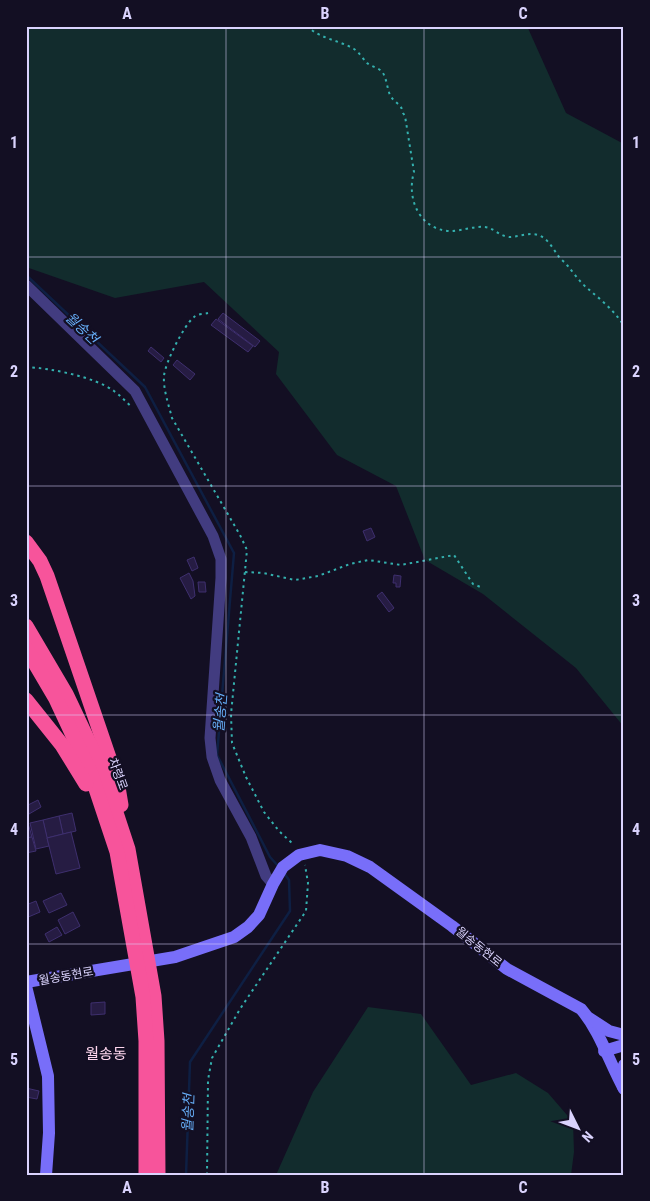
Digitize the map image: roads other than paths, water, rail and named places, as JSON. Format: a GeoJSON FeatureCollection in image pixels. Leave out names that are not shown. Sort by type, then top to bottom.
{"type":"FeatureCollection","features":[{"type":"Feature","properties":{"kind":"highway"},"geometry":{"type":"LineString","coordinates":[[27,545],[47,576],[117,781],[122,850]]}},
{"type":"Feature","properties":{"kind":"highway","name":"차령로"},"geometry":{"type":"LineString","coordinates":[[26,626],[66,694],[102,770],[122,850],[149,997]]}},
{"type":"Feature","properties":{"kind":"highway","name":"차령로"},"geometry":{"type":"LineString","coordinates":[[26,648],[56,699],[91,774],[122,850]]}},
{"type":"Feature","properties":{"kind":"highway"},"geometry":{"type":"LineString","coordinates":[[26,700],[62,745],[82,776],[122,850]]}},
{"type":"Feature","properties":{"kind":"highway"},"geometry":{"type":"LineString","coordinates":[[146,1175],[146,1041],[149,997]]}},
{"type":"Feature","properties":{"kind":"highway"},"geometry":{"type":"LineString","coordinates":[[149,997],[158,1041],[158,1175]]}},
{"type":"Feature","properties":{"kind":"street"},"geometry":{"type":"LineString","coordinates":[[26,285],[135,391],[213,536],[221,558],[222,578],[210,738],[212,757],[220,780],[251,837],[266,876],[275,880]]}},
{"type":"Feature","properties":{"kind":"street","name":"월송동현로"},"geometry":{"type":"LineString","coordinates":[[46,1175],[49,1133],[48,1076],[26,984],[175,957],[234,937],[248,927],[259,915],[283,867],[301,855],[320,850],[346,856],[370,866],[445,920],[507,969],[581,1009],[588,1018],[624,1089]]}},
{"type":"Feature","properties":{"kind":"street"},"geometry":{"type":"LineString","coordinates":[[588,1018],[609,1031],[624,1035]]}},
{"type":"Feature","properties":{"kind":"street"},"geometry":{"type":"LineString","coordinates":[[604,1051],[624,1045]]}},
{"type":"Feature","properties":{"kind":"street"},"geometry":{"type":"LineString","coordinates":[[624,1065],[622,1076],[624,1089]]}},
{"type":"Feature","properties":{"kind":"waterway","name":"월송천"},"geometry":{"type":"LineString","coordinates":[[26,275],[145,387],[234,553],[217,755],[270,857],[279,867]]}},
{"type":"Feature","properties":{"kind":"waterway","name":"월송천"},"geometry":{"type":"LineString","coordinates":[[186,1175],[190,1062],[290,911],[289,880],[284,873]]}},
{"type":"Feature","properties":{"kind":"district","name":"월송동"},"geometry":{"type":"Point","coordinates":[106,1054]}}]}
